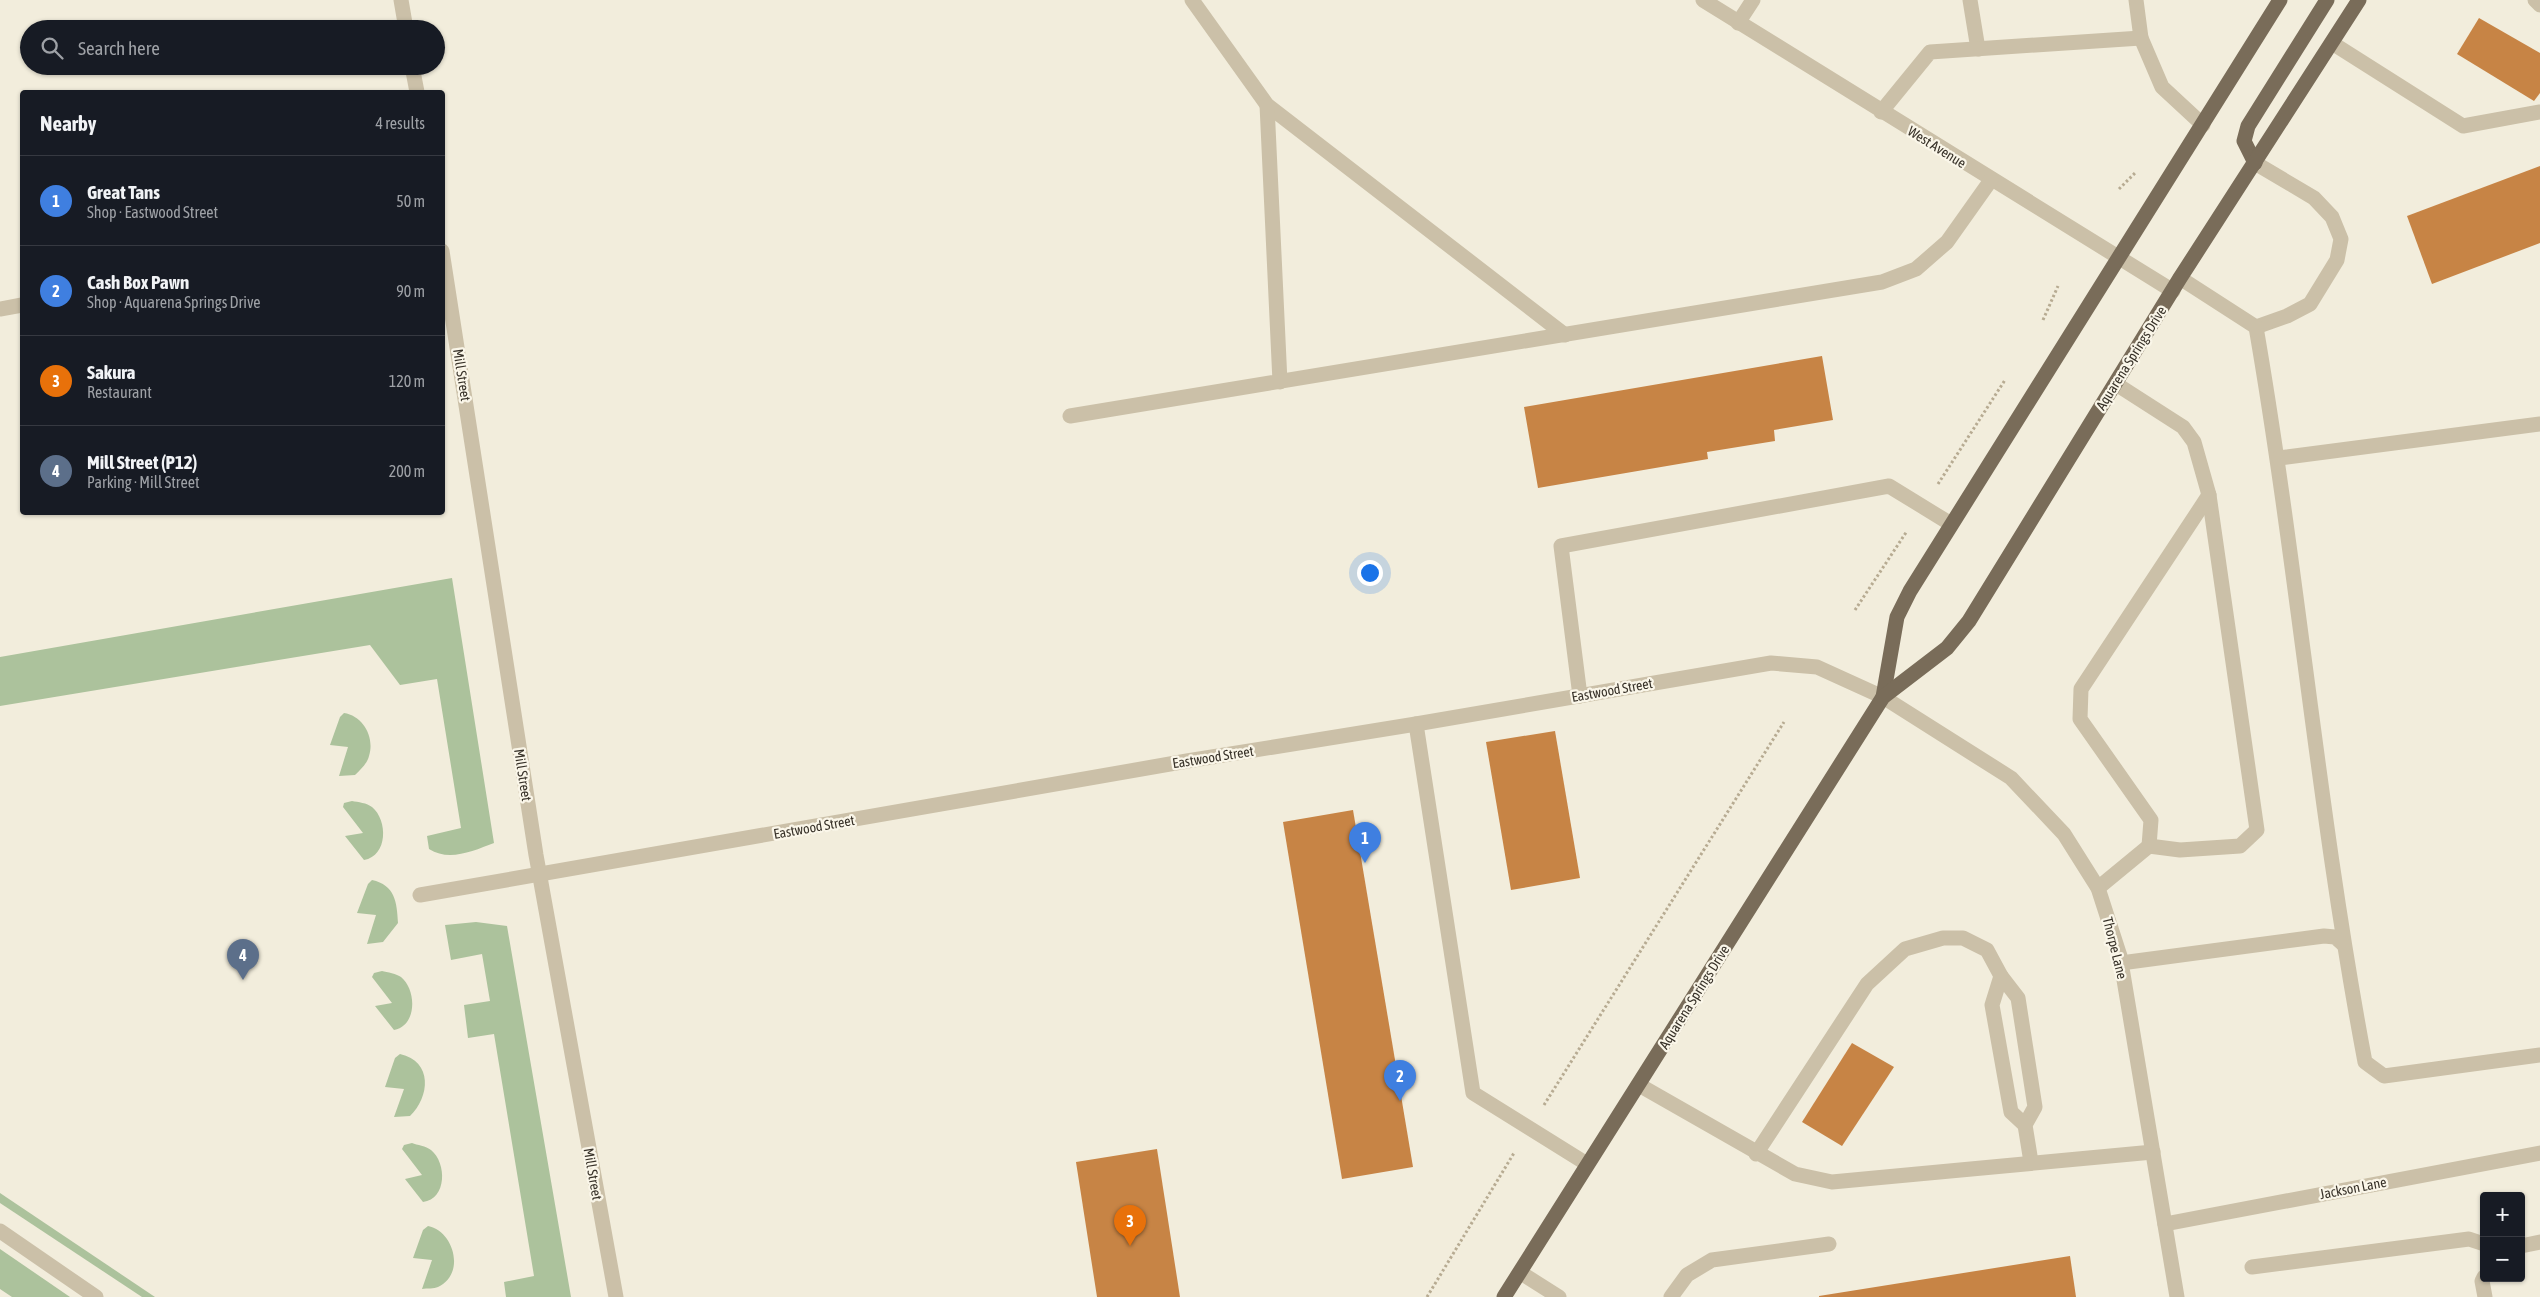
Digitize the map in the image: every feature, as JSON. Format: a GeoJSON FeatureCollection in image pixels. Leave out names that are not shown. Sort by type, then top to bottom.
{"type":"FeatureCollection","features":[{"type":"Feature","properties":{"kind":"main road","name":"Aquarena Springs Drive"},"geometry":{"type":"LineString","coordinates":[[1883,697],[1896,617],[1951,524],[2280,0]]}},
{"type":"Feature","properties":{"kind":"main road"},"geometry":{"type":"LineString","coordinates":[[2256,164],[2244,140],[2248,126],[2327,0]]}},
{"type":"Feature","properties":{"kind":"main road","name":"Aquarena Springs Drive"},"geometry":{"type":"LineString","coordinates":[[1504,1297],[1521,1273],[1587,1164],[1639,1085],[1883,697],[1947,648],[1969,621],[2176,284],[2256,164],[2359,0]]}},
{"type":"Feature","properties":{"kind":"street"},"geometry":{"type":"LineString","coordinates":[[401,0],[404,20]]}},
{"type":"Feature","properties":{"kind":"street"},"geometry":{"type":"LineString","coordinates":[[1192,0],[1267,105],[1565,335]]}},
{"type":"Feature","properties":{"kind":"street","name":"West Avenue"},"geometry":{"type":"LineString","coordinates":[[1702,0],[2119,258],[2176,284],[2256,326]]}},
{"type":"Feature","properties":{"kind":"street"},"geometry":{"type":"LineString","coordinates":[[1738,23],[1754,0]]}},
{"type":"Feature","properties":{"kind":"street"},"geometry":{"type":"LineString","coordinates":[[1970,0],[1978,49]]}},
{"type":"Feature","properties":{"kind":"street"},"geometry":{"type":"LineString","coordinates":[[2136,0],[2142,38],[2162,87],[2203,124]]}},
{"type":"Feature","properties":{"kind":"street"},"geometry":{"type":"LineString","coordinates":[[2535,0],[2540,5]]}},
{"type":"Feature","properties":{"kind":"street"},"geometry":{"type":"LineString","coordinates":[[1881,112],[1930,52],[2142,38]]}},
{"type":"Feature","properties":{"kind":"street"},"geometry":{"type":"LineString","coordinates":[[2332,43],[2463,126],[2540,112]]}},
{"type":"Feature","properties":{"kind":"street"},"geometry":{"type":"LineString","coordinates":[[413,75],[416,90]]}},
{"type":"Feature","properties":{"kind":"street"},"geometry":{"type":"LineString","coordinates":[[1267,105],[1280,382]]}},
{"type":"Feature","properties":{"kind":"street"},"geometry":{"type":"LineString","coordinates":[[2256,164],[2314,198],[2332,217],[2341,239],[2337,260],[2310,304],[2287,316],[2256,326],[2279,458],[2344,945],[2365,1062],[2384,1076],[2540,1056]]}},
{"type":"Feature","properties":{"kind":"street"},"geometry":{"type":"LineString","coordinates":[[1070,416],[1882,282],[1916,269],[1947,242],[1992,180]]}},
{"type":"Feature","properties":{"kind":"street","name":"Mill Street"},"geometry":{"type":"LineString","coordinates":[[445,270],[539,876],[616,1297]]}},
{"type":"Feature","properties":{"kind":"street"},"geometry":{"type":"LineString","coordinates":[[0,309],[20,305]]}},
{"type":"Feature","properties":{"kind":"street"},"geometry":{"type":"LineString","coordinates":[[2116,384],[2183,427],[2194,442],[2208,495],[2258,830],[2240,846],[2180,850],[2149,846]]}},
{"type":"Feature","properties":{"kind":"street"},"geometry":{"type":"LineString","coordinates":[[2279,458],[2540,424]]}},
{"type":"Feature","properties":{"kind":"street"},"geometry":{"type":"LineString","coordinates":[[1580,696],[1561,546],[1889,486],[1951,524]]}},
{"type":"Feature","properties":{"kind":"street"},"geometry":{"type":"LineString","coordinates":[[2098,888],[2149,846],[2151,820],[2080,719],[2081,689],[2208,495]]}},
{"type":"Feature","properties":{"kind":"street","name":"Eastwood Street"},"geometry":{"type":"LineString","coordinates":[[420,895],[539,876],[1186,761],[1416,724],[1771,663],[1817,667],[1883,697]]}},
{"type":"Feature","properties":{"kind":"street","name":"Thorpe Lane"},"geometry":{"type":"LineString","coordinates":[[1883,697],[2011,778],[2064,834],[2098,888],[2121,963],[2177,1297]]}},
{"type":"Feature","properties":{"kind":"street"},"geometry":{"type":"LineString","coordinates":[[1416,724],[1473,1093],[1587,1164]]}},
{"type":"Feature","properties":{"kind":"street"},"geometry":{"type":"LineString","coordinates":[[2121,963],[2324,936],[2335,937],[2344,945]]}},
{"type":"Feature","properties":{"kind":"street"},"geometry":{"type":"LineString","coordinates":[[1756,1154],[1867,984],[1905,949],[1943,938],[1963,938],[1987,950],[2001,976],[2018,998],[2035,1107],[2025,1125]]}},
{"type":"Feature","properties":{"kind":"street"},"geometry":{"type":"LineString","coordinates":[[2001,976],[1992,1005],[2011,1112],[2025,1125],[2031,1162]]}},
{"type":"Feature","properties":{"kind":"street"},"geometry":{"type":"LineString","coordinates":[[1639,1085],[1756,1154],[1795,1174],[1832,1182],[2153,1152]]}},
{"type":"Feature","properties":{"kind":"street","name":"Jackson Lane"},"geometry":{"type":"LineString","coordinates":[[2165,1224],[2540,1153]]}},
{"type":"Feature","properties":{"kind":"street"},"geometry":{"type":"LineString","coordinates":[[0,1232],[96,1297]]}},
{"type":"Feature","properties":{"kind":"street"},"geometry":{"type":"LineString","coordinates":[[2252,1267],[2469,1239],[2480,1243]]}},
{"type":"Feature","properties":{"kind":"street"},"geometry":{"type":"LineString","coordinates":[[2525,1245],[2540,1242]]}},
{"type":"Feature","properties":{"kind":"street"},"geometry":{"type":"LineString","coordinates":[[1671,1297],[1687,1275],[1712,1260],[1829,1244]]}},
{"type":"Feature","properties":{"kind":"street"},"geometry":{"type":"LineString","coordinates":[[1521,1273],[1559,1297]]}},
{"type":"Feature","properties":{"kind":"street"},"geometry":{"type":"LineString","coordinates":[[2482,1282],[2485,1297]]}},
{"type":"Feature","properties":{"kind":"path"},"geometry":{"type":"LineString","coordinates":[[2042,323],[2058,286]]}},
{"type":"Feature","properties":{"kind":"path"},"geometry":{"type":"LineString","coordinates":[[1855,610],[2010,373]]}},
{"type":"Feature","properties":{"kind":"path"},"geometry":{"type":"LineString","coordinates":[[1427,1297],[1529,1128],[1784,722]]}},
{"type":"Feature","properties":{"kind":"green space"},"geometry":{"type":"Polygon","coordinates":[[[452,578],[494,843],[469,852],[445,855],[429,849],[427,836],[461,828],[437,679],[400,685],[370,645],[0,706],[0,657],[452,578]]]}},
{"type":"Feature","properties":{"kind":"green space"},"geometry":{"type":"Polygon","coordinates":[[[344,713],[357,718],[366,728],[369,735],[370,749],[367,762],[355,775],[339,776],[348,747],[330,745],[340,717],[344,713]]]}},
{"type":"Feature","properties":{"kind":"green space"},"geometry":{"type":"Polygon","coordinates":[[[352,801],[372,807],[381,820],[383,828],[383,837],[378,852],[364,860],[345,836],[363,833],[343,807],[344,803],[352,801]]]}},
{"type":"Feature","properties":{"kind":"green space"},"geometry":{"type":"Polygon","coordinates":[[[372,880],[380,882],[390,890],[397,908],[398,923],[383,942],[367,944],[376,915],[357,913],[368,884],[372,880]]]}},
{"type":"Feature","properties":{"kind":"green space"},"geometry":{"type":"Polygon","coordinates":[[[476,922],[507,926],[571,1297],[506,1297],[504,1282],[534,1276],[494,1034],[468,1038],[464,1005],[490,1001],[482,954],[451,960],[445,925],[476,922]]]}},
{"type":"Feature","properties":{"kind":"green space"},"geometry":{"type":"Polygon","coordinates":[[[382,971],[401,977],[410,990],[412,998],[411,1015],[402,1027],[394,1030],[375,1006],[392,1003],[372,977],[374,973],[382,971]]]}},
{"type":"Feature","properties":{"kind":"green space"},"geometry":{"type":"Polygon","coordinates":[[[400,1054],[411,1058],[418,1064],[425,1080],[422,1099],[417,1108],[410,1116],[394,1117],[404,1089],[385,1087],[395,1058],[400,1054]]]}},
{"type":"Feature","properties":{"kind":"green space"},"geometry":{"type":"Polygon","coordinates":[[[412,1143],[431,1150],[440,1163],[442,1171],[442,1180],[437,1194],[423,1202],[405,1179],[422,1175],[402,1149],[404,1145],[412,1143]]]}},
{"type":"Feature","properties":{"kind":"green space"},"geometry":{"type":"Polygon","coordinates":[[[0,1193],[155,1297],[142,1297],[0,1203],[0,1193]]]}},
{"type":"Feature","properties":{"kind":"green space"},"geometry":{"type":"Polygon","coordinates":[[[428,1226],[437,1230],[450,1244],[454,1263],[452,1273],[447,1281],[436,1288],[422,1289],[432,1260],[413,1258],[423,1230],[428,1226]]]}},
{"type":"Feature","properties":{"kind":"green space"},"geometry":{"type":"Polygon","coordinates":[[[0,1249],[70,1297],[12,1297],[0,1289],[0,1249]]]}},
{"type":"Feature","properties":{"kind":"building"},"geometry":{"type":"Polygon","coordinates":[[[2479,18],[2540,53],[2540,93],[2534,101],[2457,54],[2479,18]]]}},
{"type":"Feature","properties":{"kind":"building"},"geometry":{"type":"Polygon","coordinates":[[[2540,166],[2540,243],[2432,284],[2407,216],[2540,166]]]}},
{"type":"Feature","properties":{"kind":"building"},"geometry":{"type":"Polygon","coordinates":[[[1822,356],[1833,420],[1774,430],[1775,441],[1707,452],[1708,459],[1538,488],[1524,407],[1822,356]]]}},
{"type":"Feature","properties":{"kind":"building"},"geometry":{"type":"Polygon","coordinates":[[[1555,731],[1580,878],[1511,890],[1486,742],[1555,731]]]}},
{"type":"Feature","properties":{"kind":"building"},"geometry":{"type":"Polygon","coordinates":[[[1353,810],[1413,1167],[1342,1179],[1283,822],[1353,810]]]}},
{"type":"Feature","properties":{"kind":"building"},"geometry":{"type":"Polygon","coordinates":[[[1852,1043],[1894,1067],[1842,1146],[1802,1122],[1852,1043]]]}},
{"type":"Feature","properties":{"kind":"building"},"geometry":{"type":"Polygon","coordinates":[[[1157,1149],[1180,1297],[1097,1297],[1076,1162],[1157,1149]]]}},
{"type":"Feature","properties":{"kind":"building"},"geometry":{"type":"Polygon","coordinates":[[[2070,1256],[2076,1297],[1819,1297],[1819,1296],[2070,1256]]]}},
{"type":"Feature","properties":{"kind":"place","name":"Great Tans"},"geometry":{"type":"Point","coordinates":[1365,863]}},
{"type":"Feature","properties":{"kind":"place","name":"Mill Street (P12)"},"geometry":{"type":"Point","coordinates":[243,980]}},
{"type":"Feature","properties":{"kind":"place","name":"Cash Box Pawn"},"geometry":{"type":"Point","coordinates":[1400,1101]}},
{"type":"Feature","properties":{"kind":"place","name":"Sakura"},"geometry":{"type":"Point","coordinates":[1130,1246]}}]}
